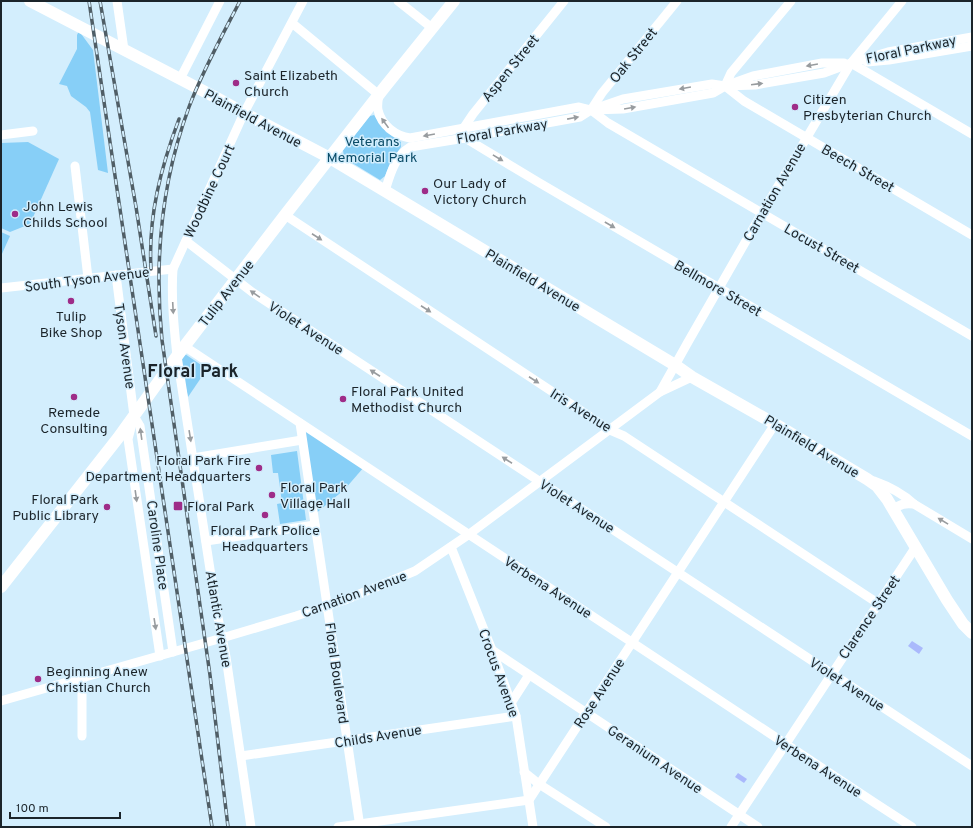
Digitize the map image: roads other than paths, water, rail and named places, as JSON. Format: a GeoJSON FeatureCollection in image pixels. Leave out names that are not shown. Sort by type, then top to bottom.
{"type":"FeatureCollection","features":[{"type":"Feature","properties":{"kind":"main road","name":"Plainfield Avenue"},"geometry":{"type":"LineString","coordinates":[[30,1],[330,158],[675,365],[692,377],[867,478],[882,492],[954,611],[963,624],[972,633]]}},
{"type":"Feature","properties":{"kind":"main road","name":"Tulip Avenue"},"geometry":{"type":"LineString","coordinates":[[1,587],[114,443],[181,351],[379,94],[454,1]]}},
{"type":"Feature","properties":{"kind":"street"},"geometry":{"type":"LineString","coordinates":[[117,1],[124,50]]}},
{"type":"Feature","properties":{"kind":"street"},"geometry":{"type":"LineString","coordinates":[[180,79],[220,1]]}},
{"type":"Feature","properties":{"kind":"street","name":"Woodbine Court"},"geometry":{"type":"LineString","coordinates":[[173,269],[244,113],[304,1]]}},
{"type":"Feature","properties":{"kind":"street"},"geometry":{"type":"LineString","coordinates":[[398,1],[432,28]]}},
{"type":"Feature","properties":{"kind":"street","name":"Aspen Street"},"geometry":{"type":"LineString","coordinates":[[464,128],[473,114],[564,1]]}},
{"type":"Feature","properties":{"kind":"street","name":"Oak Street"},"geometry":{"type":"LineString","coordinates":[[591,110],[602,93],[677,1]]}},
{"type":"Feature","properties":{"kind":"street","name":"Carnation Avenue"},"geometry":{"type":"LineString","coordinates":[[660,392],[850,63],[902,1]]}},
{"type":"Feature","properties":{"kind":"street"},"geometry":{"type":"LineString","coordinates":[[725,86],[731,73],[786,3]]}},
{"type":"Feature","properties":{"kind":"street"},"geometry":{"type":"LineString","coordinates":[[292,23],[379,94],[378,111],[382,120],[390,129],[410,142],[397,160],[384,191]]}},
{"type":"Feature","properties":{"kind":"street","name":"Floral Parkway"},"geometry":{"type":"LineString","coordinates":[[725,86],[753,76],[822,63],[850,63],[889,60],[972,37]]}},
{"type":"Feature","properties":{"kind":"street","name":"Floral Parkway"},"geometry":{"type":"LineString","coordinates":[[930,49],[972,46]]}},
{"type":"Feature","properties":{"kind":"street"},"geometry":{"type":"LineString","coordinates":[[850,63],[972,134]]}},
{"type":"Feature","properties":{"kind":"street","name":"Floral Parkway"},"geometry":{"type":"LineString","coordinates":[[410,142],[465,138],[535,126],[580,117],[591,110],[622,99],[668,96],[712,84],[725,86],[755,85],[824,73],[850,63]]}},
{"type":"Feature","properties":{"kind":"street"},"geometry":{"type":"LineString","coordinates":[[785,70],[787,79]]}},
{"type":"Feature","properties":{"kind":"street","name":"Beech Street"},"geometry":{"type":"LineString","coordinates":[[725,86],[744,101],[972,235]]}},
{"type":"Feature","properties":{"kind":"street","name":"Floral Parkway"},"geometry":{"type":"LineString","coordinates":[[410,142],[464,128],[580,107],[591,110]]}},
{"type":"Feature","properties":{"kind":"street","name":"Locust Street"},"geometry":{"type":"LineString","coordinates":[[591,110],[608,123],[972,336]]}},
{"type":"Feature","properties":{"kind":"street"},"geometry":{"type":"LineString","coordinates":[[533,116],[535,126]]}},
{"type":"Feature","properties":{"kind":"street"},"geometry":{"type":"LineString","coordinates":[[464,128],[465,138]]}},
{"type":"Feature","properties":{"kind":"street"},"geometry":{"type":"LineString","coordinates":[[1,135],[33,132]]}},
{"type":"Feature","properties":{"kind":"street","name":"Bellmore Street"},"geometry":{"type":"LineString","coordinates":[[465,138],[972,436]]}},
{"type":"Feature","properties":{"kind":"street"},"geometry":{"type":"LineString","coordinates":[[75,166],[88,278]]}},
{"type":"Feature","properties":{"kind":"street","name":"Iris Avenue"},"geometry":{"type":"LineString","coordinates":[[285,216],[610,430],[624,436],[879,604]]}},
{"type":"Feature","properties":{"kind":"street","name":"Violet Avenue"},"geometry":{"type":"LineString","coordinates":[[186,241],[259,296],[972,766]]}},
{"type":"Feature","properties":{"kind":"street","name":"South Tyson Avenue"},"geometry":{"type":"LineString","coordinates":[[1,288],[173,269]]}},
{"type":"Feature","properties":{"kind":"street","name":"Atlantic Avenue"},"geometry":{"type":"LineString","coordinates":[[173,269],[174,331],[181,351],[206,542],[216,608],[227,664],[251,827]]}},
{"type":"Feature","properties":{"kind":"street","name":"Tyson Avenue"},"geometry":{"type":"LineString","coordinates":[[116,275],[134,416]]}},
{"type":"Feature","properties":{"kind":"street","name":"Verbena Avenue"},"geometry":{"type":"LineString","coordinates":[[181,351],[300,423],[912,827]]}},
{"type":"Feature","properties":{"kind":"street","name":"Carnation Avenue"},"geometry":{"type":"LineString","coordinates":[[1,702],[327,606],[415,572],[468,535],[660,392],[692,377]]}},
{"type":"Feature","properties":{"kind":"street"},"geometry":{"type":"LineString","coordinates":[[134,416],[128,439],[160,656]]}},
{"type":"Feature","properties":{"kind":"street","name":"Caroline Place"},"geometry":{"type":"LineString","coordinates":[[134,416],[140,426],[174,652]]}},
{"type":"Feature","properties":{"kind":"street","name":"Floral Boulevard"},"geometry":{"type":"LineString","coordinates":[[300,423],[360,825]]}},
{"type":"Feature","properties":{"kind":"street","name":"Rose Avenue"},"geometry":{"type":"LineString","coordinates":[[529,800],[775,424]]}},
{"type":"Feature","properties":{"kind":"street"},"geometry":{"type":"LineString","coordinates":[[194,458],[302,440]]}},
{"type":"Feature","properties":{"kind":"street"},"geometry":{"type":"LineString","coordinates":[[867,478],[888,486],[914,504],[972,539]]}},
{"type":"Feature","properties":{"kind":"street"},"geometry":{"type":"LineString","coordinates":[[893,510],[902,504],[914,504]]}},
{"type":"Feature","properties":{"kind":"street"},"geometry":{"type":"LineString","coordinates":[[206,542],[315,525]]}},
{"type":"Feature","properties":{"kind":"street","name":"Crocus Avenue"},"geometry":{"type":"LineString","coordinates":[[451,547],[492,650],[516,716],[533,827]]}},
{"type":"Feature","properties":{"kind":"street","name":"Clarence Street"},"geometry":{"type":"LineString","coordinates":[[731,827],[916,548]]}},
{"type":"Feature","properties":{"kind":"street","name":"Geranium Avenue"},"geometry":{"type":"LineString","coordinates":[[492,650],[758,827]]}},
{"type":"Feature","properties":{"kind":"street"},"geometry":{"type":"LineString","coordinates":[[511,703],[529,675]]}},
{"type":"Feature","properties":{"kind":"street"},"geometry":{"type":"LineString","coordinates":[[82,678],[82,736]]}},
{"type":"Feature","properties":{"kind":"street","name":"Childs Avenue"},"geometry":{"type":"LineString","coordinates":[[241,756],[516,716]]}},
{"type":"Feature","properties":{"kind":"street"},"geometry":{"type":"LineString","coordinates":[[524,772],[539,784],[606,827]]}},
{"type":"Feature","properties":{"kind":"street"},"geometry":{"type":"LineString","coordinates":[[338,827],[529,800]]}},
{"type":"Feature","properties":{"kind":"railway"},"geometry":{"type":"LineString","coordinates":[[89,1],[212,827]]}},
{"type":"Feature","properties":{"kind":"railway"},"geometry":{"type":"LineString","coordinates":[[100,1],[136,207],[156,336]]}},
{"type":"Feature","properties":{"kind":"railway"},"geometry":{"type":"LineString","coordinates":[[228,827],[210,675],[162,340],[159,281],[162,222],[166,193],[179,136],[200,80],[240,1]]}},
{"type":"Feature","properties":{"kind":"railway"},"geometry":{"type":"LineString","coordinates":[[151,269],[152,230],[157,192],[161,174],[179,119]]}},
{"type":"Feature","properties":{"kind":"place","name":"Saint Elizabeth Church"},"geometry":{"type":"Point","coordinates":[236,83]}},
{"type":"Feature","properties":{"kind":"place","name":"Citizen Presbyterian Church"},"geometry":{"type":"Point","coordinates":[795,107]}},
{"type":"Feature","properties":{"kind":"place","name":"Our Lady of Victory Church"},"geometry":{"type":"Point","coordinates":[425,191]}},
{"type":"Feature","properties":{"kind":"place","name":"John Lewis Childs School"},"geometry":{"type":"Point","coordinates":[15,214]}},
{"type":"Feature","properties":{"kind":"place","name":"Tulip Bike Shop"},"geometry":{"type":"Point","coordinates":[71,301]}},
{"type":"Feature","properties":{"kind":"place","name":"Remede Consulting"},"geometry":{"type":"Point","coordinates":[74,397]}},
{"type":"Feature","properties":{"kind":"place","name":"Floral Park United Methodist Church"},"geometry":{"type":"Point","coordinates":[343,399]}},
{"type":"Feature","properties":{"kind":"place","name":"Floral Park Fire Department Headquarters"},"geometry":{"type":"Point","coordinates":[259,468]}},
{"type":"Feature","properties":{"kind":"place","name":"Floral Park Village Hall"},"geometry":{"type":"Point","coordinates":[272,495]}},
{"type":"Feature","properties":{"kind":"place","name":"Floral Park"},"geometry":{"type":"Point","coordinates":[178,506]}},
{"type":"Feature","properties":{"kind":"place","name":"Floral Park Public Library"},"geometry":{"type":"Point","coordinates":[107,507]}},
{"type":"Feature","properties":{"kind":"place","name":"Floral Park Police Headquarters"},"geometry":{"type":"Point","coordinates":[265,515]}},
{"type":"Feature","properties":{"kind":"place","name":"Beginning Anew Christian Church"},"geometry":{"type":"Point","coordinates":[38,679]}},
{"type":"Feature","properties":{"kind":"district","name":"Floral Park"},"geometry":{"type":"Point","coordinates":[193,371]}},
{"type":"Feature","properties":{"kind":"park label","name":"Veterans Memorial Park"},"geometry":{"type":"Point","coordinates":[372,150]}}]}
